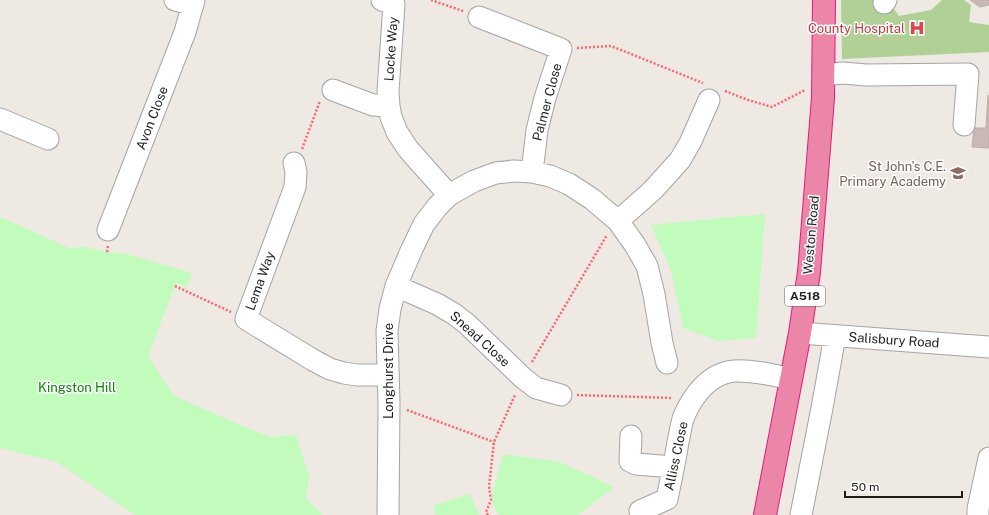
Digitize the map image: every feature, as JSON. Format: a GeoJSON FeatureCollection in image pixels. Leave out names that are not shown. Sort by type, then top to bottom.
{"type":"FeatureCollection","features":[{"type":"Feature","properties":{"kind":"highway","name":"Weston Road"},"geometry":{"type":"LineString","coordinates":[[765,515],[800,334],[809,272],[823,98],[824,0]]}},
{"type":"Feature","properties":{"kind":"street","name":"Locke Way"},"geometry":{"type":"LineString","coordinates":[[382,0],[394,4],[388,91],[391,117],[397,132],[408,149],[449,195]]}},
{"type":"Feature","properties":{"kind":"street","name":"Avon Close"},"geometry":{"type":"LineString","coordinates":[[108,230],[185,32],[187,2]]}},
{"type":"Feature","properties":{"kind":"street","name":"Palmer Close"},"geometry":{"type":"LineString","coordinates":[[479,17],[561,49],[545,98],[537,130],[532,172]]}},
{"type":"Feature","properties":{"kind":"street"},"geometry":{"type":"LineString","coordinates":[[823,75],[844,73],[866,75],[968,74],[964,125]]}},
{"type":"Feature","properties":{"kind":"street"},"geometry":{"type":"LineString","coordinates":[[333,90],[373,105],[389,106]]}},
{"type":"Feature","properties":{"kind":"street"},"geometry":{"type":"LineString","coordinates":[[618,221],[653,190],[680,160],[690,143],[713,92]]}},
{"type":"Feature","properties":{"kind":"street"},"geometry":{"type":"LineString","coordinates":[[0,119],[48,139]]}},
{"type":"Feature","properties":{"kind":"street","name":"Lema Way"},"geometry":{"type":"LineString","coordinates":[[294,162],[296,172],[295,187],[246,319],[330,369],[357,375],[388,375]]}},
{"type":"Feature","properties":{"kind":"street","name":"Longhurst Drive"},"geometry":{"type":"LineString","coordinates":[[388,515],[389,403],[386,331],[390,308],[396,286],[424,224],[437,207],[449,195],[474,181],[496,173],[514,171],[532,172],[550,176],[569,184],[592,199],[618,221],[635,245],[647,266],[654,294],[662,343],[667,363]]}},
{"type":"Feature","properties":{"kind":"street","name":"Snead Close"},"geometry":{"type":"LineString","coordinates":[[396,286],[437,304],[454,314],[467,324],[523,378],[536,388],[561,394]]}},
{"type":"Feature","properties":{"kind":"street","name":"Salisbury Road"},"geometry":{"type":"LineString","coordinates":[[800,334],[989,347]]}},
{"type":"Feature","properties":{"kind":"street"},"geometry":{"type":"LineString","coordinates":[[801,515],[835,336]]}},
{"type":"Feature","properties":{"kind":"street","name":"Alliss Close"},"geometry":{"type":"LineString","coordinates":[[640,511],[667,499],[684,416],[698,392],[709,382],[723,373],[742,371],[756,372],[791,379]]}},
{"type":"Feature","properties":{"kind":"street"},"geometry":{"type":"LineString","coordinates":[[631,436],[630,461],[636,464],[673,467]]}},
{"type":"Feature","properties":{"kind":"street"},"geometry":{"type":"LineString","coordinates":[[978,515],[989,458]]}},
{"type":"Feature","properties":{"kind":"path"},"geometry":{"type":"LineString","coordinates":[[431,0],[479,17]]}},
{"type":"Feature","properties":{"kind":"path"},"geometry":{"type":"LineString","coordinates":[[561,49],[611,46],[713,92],[772,106],[808,88],[823,75]]}},
{"type":"Feature","properties":{"kind":"path"},"geometry":{"type":"LineString","coordinates":[[294,162],[304,146],[325,86],[333,90]]}},
{"type":"Feature","properties":{"kind":"path"},"geometry":{"type":"LineString","coordinates":[[488,515],[486,512],[491,500],[489,486],[494,442],[523,378],[607,234],[618,221]]}},
{"type":"Feature","properties":{"kind":"path"},"geometry":{"type":"LineString","coordinates":[[175,286],[246,319]]}},
{"type":"Feature","properties":{"kind":"path"},"geometry":{"type":"LineString","coordinates":[[561,394],[693,399]]}},
{"type":"Feature","properties":{"kind":"path"},"geometry":{"type":"LineString","coordinates":[[389,403],[494,442]]}},
{"type":"Feature","properties":{"kind":"green space","name":"County Hospital"},"geometry":{"type":"Polygon","coordinates":[[[841,0],[890,0],[889,2],[899,16],[931,10],[942,0],[964,0],[971,5],[969,22],[989,25],[989,52],[842,59],[841,0]]]}},
{"type":"Feature","properties":{"kind":"green space"},"geometry":{"type":"Polygon","coordinates":[[[765,214],[756,338],[719,341],[683,328],[671,271],[651,225],[765,214]]]}},
{"type":"Feature","properties":{"kind":"green space","name":"Kingston Hill"},"geometry":{"type":"Polygon","coordinates":[[[0,217],[69,248],[85,247],[107,252],[127,254],[192,273],[187,287],[176,283],[148,356],[174,396],[252,430],[272,437],[296,435],[309,476],[306,499],[323,515],[135,515],[57,462],[0,448],[0,217]]]}},
{"type":"Feature","properties":{"kind":"green space"},"geometry":{"type":"Polygon","coordinates":[[[503,454],[560,462],[614,487],[578,515],[499,515],[491,500],[503,454]]]}},
{"type":"Feature","properties":{"kind":"green space"},"geometry":{"type":"Polygon","coordinates":[[[470,494],[479,515],[435,515],[434,505],[470,494]]]}},
{"type":"Feature","properties":{"kind":"building"},"geometry":{"type":"Polygon","coordinates":[[[970,0],[989,0],[989,5],[980,7],[970,0]]]}},
{"type":"Feature","properties":{"kind":"building"},"geometry":{"type":"Polygon","coordinates":[[[988,95],[989,148],[972,147],[974,128],[986,128],[988,95]]]}},
{"type":"Feature","properties":{"kind":"place","name":"County Hospital"},"geometry":{"type":"Point","coordinates":[917,28]}},
{"type":"Feature","properties":{"kind":"place","name":"St John's C.E. Primary Academy"},"geometry":{"type":"Point","coordinates":[958,173]}}]}
